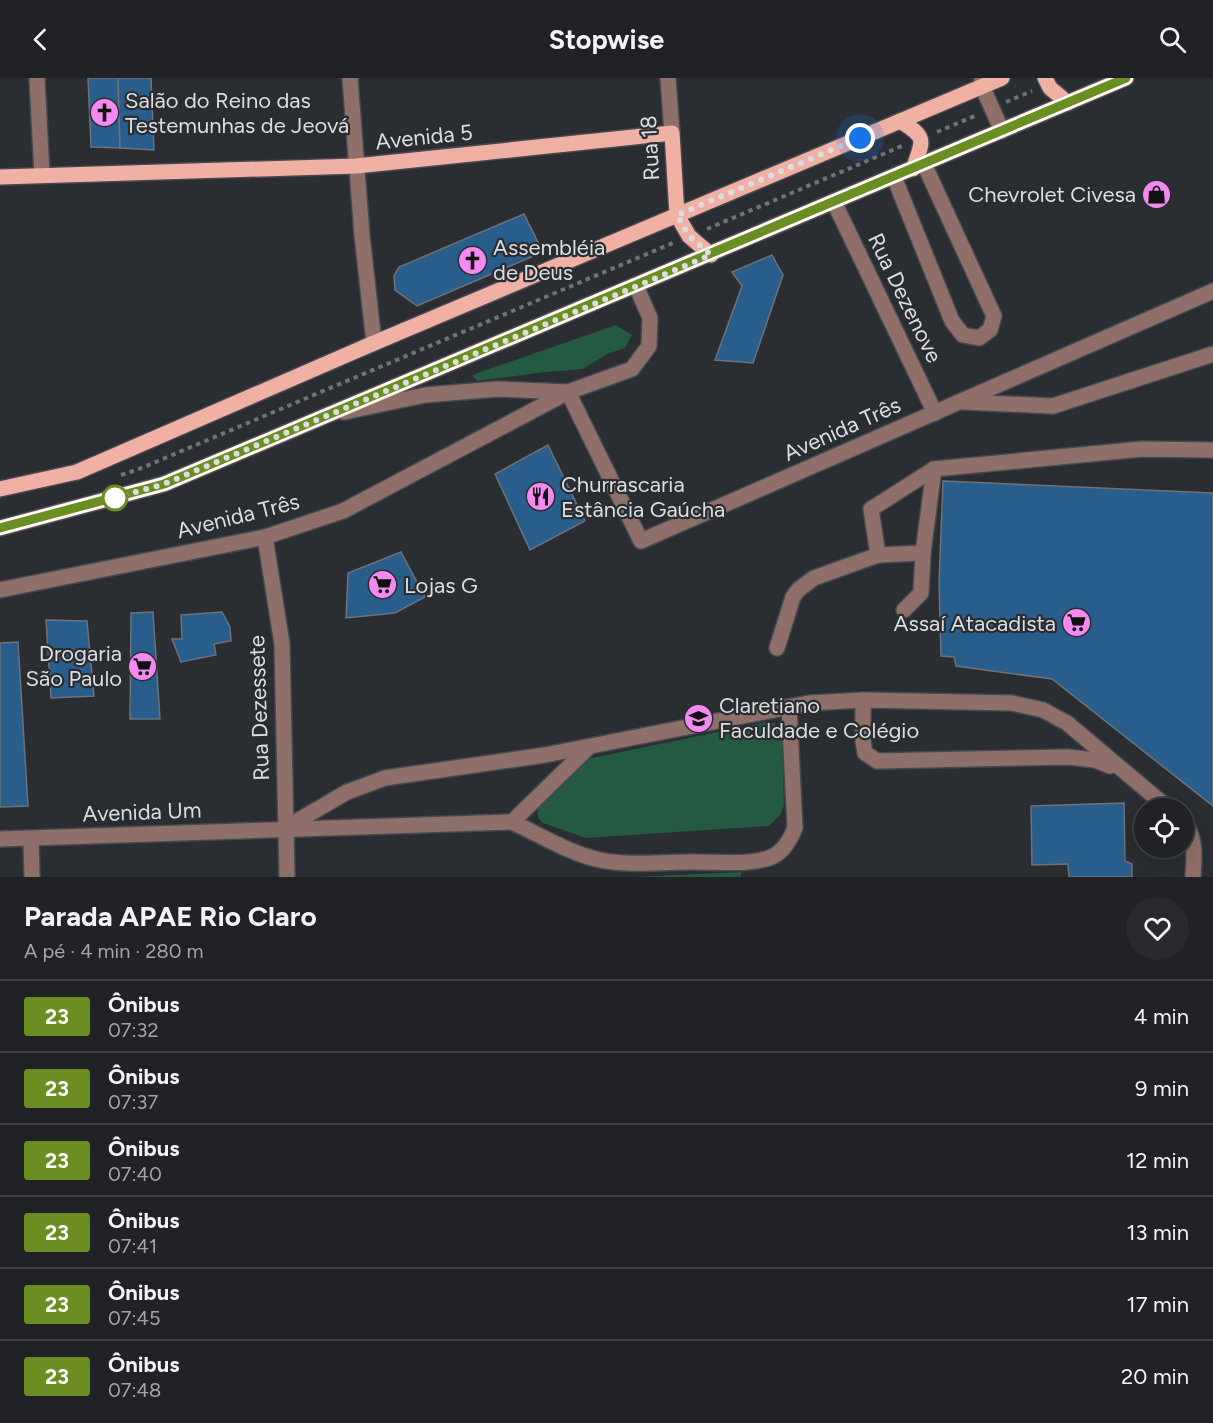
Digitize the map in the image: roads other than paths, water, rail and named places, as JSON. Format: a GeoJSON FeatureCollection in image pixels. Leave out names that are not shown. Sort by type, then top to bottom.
{"type":"FeatureCollection","features":[{"type":"Feature","properties":{"kind":"main road"},"geometry":{"type":"LineString","coordinates":[[0,489],[77,472],[374,343],[900,121],[982,82],[1002,78]]}},
{"type":"Feature","properties":{"kind":"main road"},"geometry":{"type":"LineString","coordinates":[[0,528],[164,484],[1126,78]]}},
{"type":"Feature","properties":{"kind":"main road"},"geometry":{"type":"LineString","coordinates":[[1046,81],[1068,102]]}},
{"type":"Feature","properties":{"kind":"main road"},"geometry":{"type":"LineString","coordinates":[[900,121],[919,133],[922,145],[919,166]]}},
{"type":"Feature","properties":{"kind":"main road","name":"Avenida 5"},"geometry":{"type":"LineString","coordinates":[[0,177],[356,166],[672,133]]}},
{"type":"Feature","properties":{"kind":"main road","name":"Rua 18"},"geometry":{"type":"LineString","coordinates":[[672,133],[677,215]]}},
{"type":"Feature","properties":{"kind":"main road"},"geometry":{"type":"LineString","coordinates":[[677,215],[689,236],[711,255]]}},
{"type":"Feature","properties":{"kind":"street"},"geometry":{"type":"LineString","coordinates":[[37,78],[42,175]]}},
{"type":"Feature","properties":{"kind":"street"},"geometry":{"type":"LineString","coordinates":[[350,78],[356,166],[374,343]]}},
{"type":"Feature","properties":{"kind":"street","name":"Rua 18"},"geometry":{"type":"LineString","coordinates":[[668,78],[672,133]]}},
{"type":"Feature","properties":{"kind":"street"},"geometry":{"type":"LineString","coordinates":[[982,82],[1002,131]]}},
{"type":"Feature","properties":{"kind":"street"},"geometry":{"type":"LineString","coordinates":[[894,177],[952,321],[963,335],[979,338],[990,330],[994,316],[919,166]]}},
{"type":"Feature","properties":{"kind":"street","name":"Rua Dezenove"},"geometry":{"type":"LineString","coordinates":[[834,202],[935,413]]}},
{"type":"Feature","properties":{"kind":"street","name":"Avenida Três"},"geometry":{"type":"LineString","coordinates":[[0,590],[265,537],[343,511],[568,392],[632,369],[650,346],[650,318],[636,286]]}},
{"type":"Feature","properties":{"kind":"street","name":"Avenida Três"},"geometry":{"type":"LineString","coordinates":[[568,392],[641,541],[1213,291]]}},
{"type":"Feature","properties":{"kind":"street"},"geometry":{"type":"LineString","coordinates":[[960,402],[1053,406],[1213,354]]}},
{"type":"Feature","properties":{"kind":"street"},"geometry":{"type":"LineString","coordinates":[[329,416],[425,394],[498,389],[568,392]]}},
{"type":"Feature","properties":{"kind":"street"},"geometry":{"type":"LineString","coordinates":[[878,555],[871,509],[934,469],[1142,449],[1213,450]]}},
{"type":"Feature","properties":{"kind":"street"},"geometry":{"type":"LineString","coordinates":[[904,610],[921,593],[923,553],[934,469]]}},
{"type":"Feature","properties":{"kind":"street","name":"Rua Dezessete"},"geometry":{"type":"LineString","coordinates":[[265,537],[282,644],[287,877]]}},
{"type":"Feature","properties":{"kind":"street"},"geometry":{"type":"LineString","coordinates":[[777,648],[793,597],[798,590],[814,578],[878,555],[923,553]]}},
{"type":"Feature","properties":{"kind":"street"},"geometry":{"type":"LineString","coordinates":[[286,830],[327,803],[371,782],[408,774],[545,755],[809,703],[863,700],[1012,703],[1050,713],[1067,723],[1156,798]]}},
{"type":"Feature","properties":{"kind":"street"},"geometry":{"type":"LineString","coordinates":[[863,700],[863,741],[866,753],[877,761],[1068,757],[1095,760],[1129,776]]}},
{"type":"Feature","properties":{"kind":"street"},"geometry":{"type":"LineString","coordinates":[[589,747],[512,822],[600,860],[633,864],[747,862],[771,858],[782,850],[795,828],[789,707]]}},
{"type":"Feature","properties":{"kind":"street"},"geometry":{"type":"LineString","coordinates":[[1068,757],[1077,748],[1077,732]]}},
{"type":"Feature","properties":{"kind":"street"},"geometry":{"type":"LineString","coordinates":[[545,755],[561,764],[563,773]]}},
{"type":"Feature","properties":{"kind":"street","name":"Avenida Um"},"geometry":{"type":"LineString","coordinates":[[0,839],[512,822]]}},
{"type":"Feature","properties":{"kind":"street"},"geometry":{"type":"LineString","coordinates":[[31,839],[32,877]]}},
{"type":"Feature","properties":{"kind":"street"},"geometry":{"type":"LineString","coordinates":[[1193,877],[1194,858]]}},
{"type":"Feature","properties":{"kind":"place","name":"Salão do Reino das Testemunhas de Jeová"},"geometry":{"type":"Point","coordinates":[104,113]}},
{"type":"Feature","properties":{"kind":"place","name":"Chevrolet Civesa"},"geometry":{"type":"Point","coordinates":[1157,194]}},
{"type":"Feature","properties":{"kind":"place","name":"Assembléia de Deus"},"geometry":{"type":"Point","coordinates":[472,260]}},
{"type":"Feature","properties":{"kind":"place","name":"Churrascaria Estância Gaúcha"},"geometry":{"type":"Point","coordinates":[540,497]}},
{"type":"Feature","properties":{"kind":"place","name":"Lojas G"},"geometry":{"type":"Point","coordinates":[383,585]}},
{"type":"Feature","properties":{"kind":"place","name":"Assaí Atacadista"},"geometry":{"type":"Point","coordinates":[1077,623]}},
{"type":"Feature","properties":{"kind":"place","name":"Drogaria São Paulo"},"geometry":{"type":"Point","coordinates":[143,666]}},
{"type":"Feature","properties":{"kind":"place","name":"Claretiano Faculdade e Colégio"},"geometry":{"type":"Point","coordinates":[698,718]}}]}
